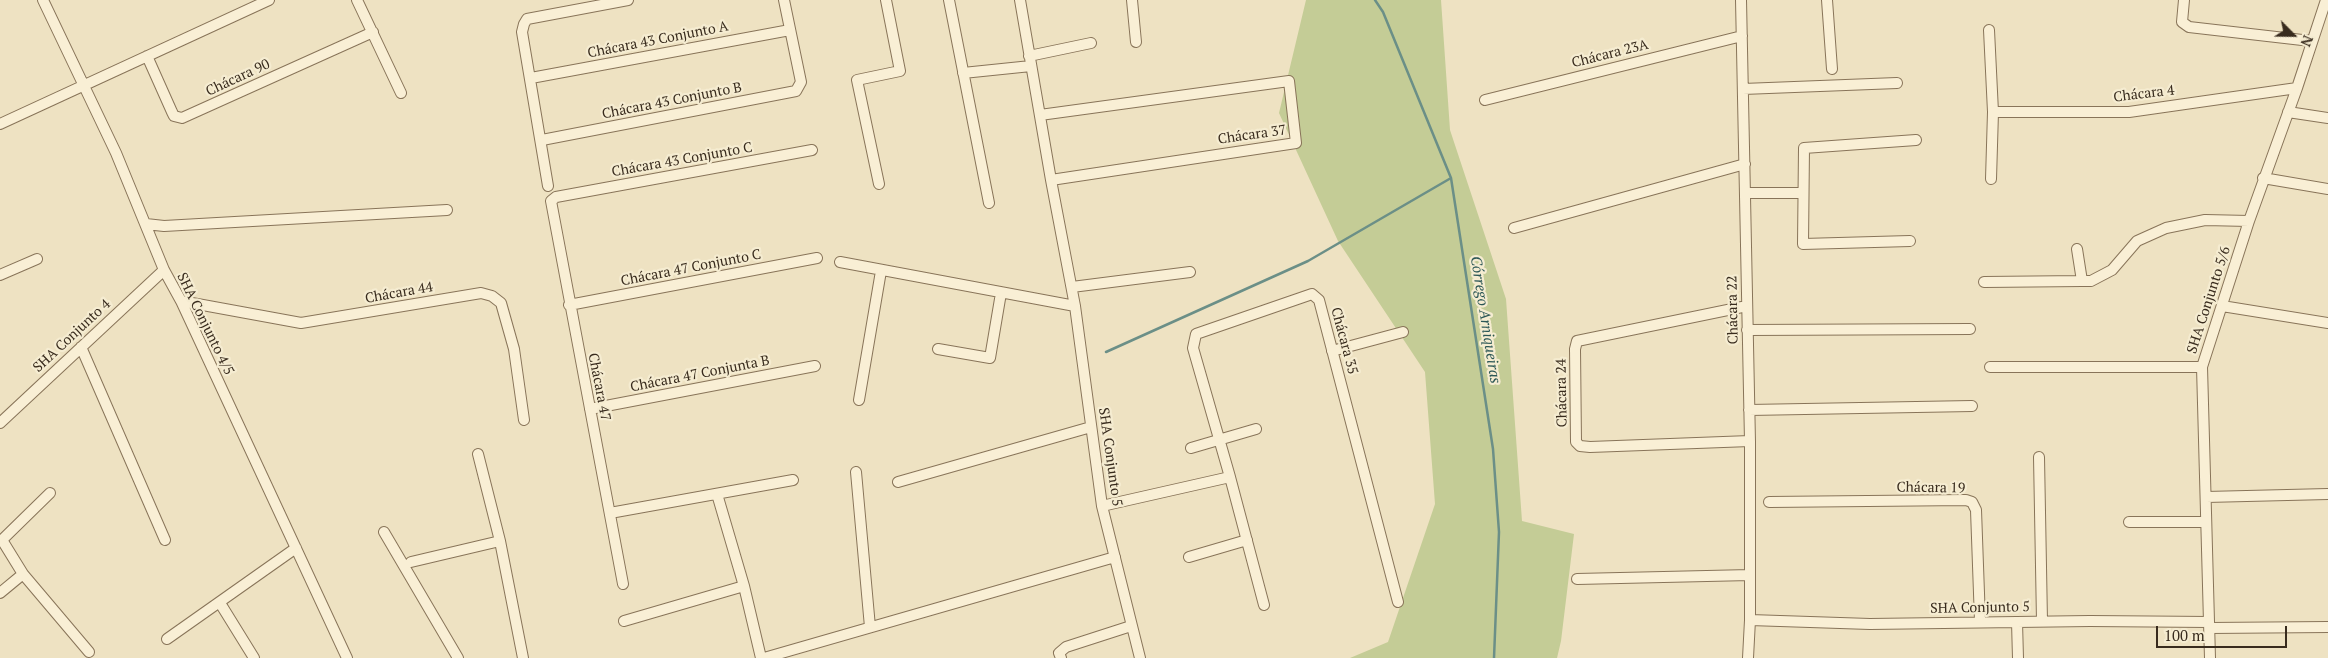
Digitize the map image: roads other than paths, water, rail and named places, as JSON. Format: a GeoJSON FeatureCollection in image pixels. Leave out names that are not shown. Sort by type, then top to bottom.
{"type":"FeatureCollection","features":[{"type":"Feature","properties":{"kind":"street","name":"SHA Conjunto 4/5"},"geometry":{"type":"LineString","coordinates":[[43,0],[116,153],[164,270],[181,301],[347,658]]}},
{"type":"Feature","properties":{"kind":"street"},"geometry":{"type":"LineString","coordinates":[[0,124],[84,87],[269,0]]}},
{"type":"Feature","properties":{"kind":"street"},"geometry":{"type":"LineString","coordinates":[[357,0],[401,93]]}},
{"type":"Feature","properties":{"kind":"street"},"geometry":{"type":"LineString","coordinates":[[548,186],[542,140],[522,32],[524,24],[527,18],[628,0]]}},
{"type":"Feature","properties":{"kind":"street"},"geometry":{"type":"LineString","coordinates":[[784,0],[790,30]]}},
{"type":"Feature","properties":{"kind":"street"},"geometry":{"type":"LineString","coordinates":[[879,184],[857,80],[900,71],[886,0]]}},
{"type":"Feature","properties":{"kind":"street"},"geometry":{"type":"LineString","coordinates":[[949,0],[988,203]]}},
{"type":"Feature","properties":{"kind":"street","name":"SHA Conjunto 5"},"geometry":{"type":"LineString","coordinates":[[1020,0],[1051,180],[1072,287],[1102,506],[1115,557]]}},
{"type":"Feature","properties":{"kind":"street"},"geometry":{"type":"LineString","coordinates":[[1132,0],[1136,42]]}},
{"type":"Feature","properties":{"kind":"street","name":"Chácara 22"},"geometry":{"type":"LineString","coordinates":[[1741,0],[1750,441],[1750,620],[1748,658]]}},
{"type":"Feature","properties":{"kind":"street"},"geometry":{"type":"LineString","coordinates":[[1827,0],[1832,69]]}},
{"type":"Feature","properties":{"kind":"street"},"geometry":{"type":"LineString","coordinates":[[2184,0],[2182,22],[2189,27],[2311,41]]}},
{"type":"Feature","properties":{"kind":"street","name":"SHA Conjunto 5/6"},"geometry":{"type":"LineString","coordinates":[[2210,658],[2202,367],[2263,178],[2297,88],[2326,0]]}},
{"type":"Feature","properties":{"kind":"street","name":"Chácara 43 Conjunto A"},"geometry":{"type":"LineString","coordinates":[[531,78],[790,30]]}},
{"type":"Feature","properties":{"kind":"street","name":"Chácara 43 Conjunto B"},"geometry":{"type":"LineString","coordinates":[[542,140],[796,91],[801,82],[790,30]]}},
{"type":"Feature","properties":{"kind":"street"},"geometry":{"type":"LineString","coordinates":[[1988,30],[1992,112],[1991,179]]}},
{"type":"Feature","properties":{"kind":"street","name":"Chácara 90"},"geometry":{"type":"LineString","coordinates":[[147,56],[174,116],[182,118],[373,32]]}},
{"type":"Feature","properties":{"kind":"street","name":"Chácara 23A"},"geometry":{"type":"LineString","coordinates":[[1485,100],[1742,36]]}},
{"type":"Feature","properties":{"kind":"street"},"geometry":{"type":"LineString","coordinates":[[1030,56],[1091,43]]}},
{"type":"Feature","properties":{"kind":"street"},"geometry":{"type":"LineString","coordinates":[[963,73],[1031,66]]}},
{"type":"Feature","properties":{"kind":"street","name":"Chácara 37"},"geometry":{"type":"LineString","coordinates":[[1040,115],[1289,81],[1296,143],[1051,180]]}},
{"type":"Feature","properties":{"kind":"street"},"geometry":{"type":"LineString","coordinates":[[1743,89],[1898,83]]}},
{"type":"Feature","properties":{"kind":"street","name":"Chácara 4"},"geometry":{"type":"LineString","coordinates":[[1992,112],[2129,112],[2297,88]]}},
{"type":"Feature","properties":{"kind":"street"},"geometry":{"type":"LineString","coordinates":[[2288,112],[2328,118]]}},
{"type":"Feature","properties":{"kind":"street"},"geometry":{"type":"LineString","coordinates":[[1910,241],[1803,244],[1804,148],[1916,140]]}},
{"type":"Feature","properties":{"kind":"street","name":"Chácara 43 Conjunto C"},"geometry":{"type":"LineString","coordinates":[[556,197],[812,150]]}},
{"type":"Feature","properties":{"kind":"street"},"geometry":{"type":"LineString","coordinates":[[1514,228],[1745,164]]}},
{"type":"Feature","properties":{"kind":"street"},"geometry":{"type":"LineString","coordinates":[[2263,178],[2328,189]]}},
{"type":"Feature","properties":{"kind":"street"},"geometry":{"type":"LineString","coordinates":[[1745,193],[1803,193]]}},
{"type":"Feature","properties":{"kind":"street","name":"Chácara 47"},"geometry":{"type":"LineString","coordinates":[[556,197],[551,205],[623,584]]}},
{"type":"Feature","properties":{"kind":"street"},"geometry":{"type":"LineString","coordinates":[[146,224],[164,226],[447,210]]}},
{"type":"Feature","properties":{"kind":"street"},"geometry":{"type":"LineString","coordinates":[[1984,282],[2082,281],[2105,275],[2137,241],[2166,228],[2214,219],[2249,220]]}},
{"type":"Feature","properties":{"kind":"street"},"geometry":{"type":"LineString","coordinates":[[2077,249],[2082,281]]}},
{"type":"Feature","properties":{"kind":"street","name":"Chácara 47 Conjunto C"},"geometry":{"type":"LineString","coordinates":[[569,305],[817,258]]}},
{"type":"Feature","properties":{"kind":"street"},"geometry":{"type":"LineString","coordinates":[[0,275],[37,259]]}},
{"type":"Feature","properties":{"kind":"street"},"geometry":{"type":"LineString","coordinates":[[840,262],[1075,306]]}},
{"type":"Feature","properties":{"kind":"street","name":"SHA Conjunto 4"},"geometry":{"type":"LineString","coordinates":[[0,423],[164,270]]}},
{"type":"Feature","properties":{"kind":"street"},"geometry":{"type":"LineString","coordinates":[[859,400],[880,271]]}},
{"type":"Feature","properties":{"kind":"street"},"geometry":{"type":"LineString","coordinates":[[1072,287],[1190,272]]}},
{"type":"Feature","properties":{"kind":"street"},"geometry":{"type":"LineString","coordinates":[[938,349],[990,358],[1001,292]]}},
{"type":"Feature","properties":{"kind":"street","name":"Chácara 44"},"geometry":{"type":"LineString","coordinates":[[181,301],[301,323],[481,293],[492,296],[501,303],[514,350],[524,420]]}},
{"type":"Feature","properties":{"kind":"street","name":"Chácara 35"},"geometry":{"type":"LineString","coordinates":[[1264,605],[1220,439],[1193,348],[1196,334],[1312,294],[1319,300],[1398,602]]}},
{"type":"Feature","properties":{"kind":"street","name":"Chácara 24"},"geometry":{"type":"LineString","coordinates":[[1747,306],[1578,341],[1574,349],[1577,444],[1584,447],[1750,441]]}},
{"type":"Feature","properties":{"kind":"street"},"geometry":{"type":"LineString","coordinates":[[2222,306],[2328,323]]}},
{"type":"Feature","properties":{"kind":"street"},"geometry":{"type":"LineString","coordinates":[[1747,330],[1970,329]]}},
{"type":"Feature","properties":{"kind":"street"},"geometry":{"type":"LineString","coordinates":[[1332,351],[1403,332]]}},
{"type":"Feature","properties":{"kind":"street"},"geometry":{"type":"LineString","coordinates":[[81,347],[165,540]]}},
{"type":"Feature","properties":{"kind":"street","name":"Chácara 47 Conjunta B"},"geometry":{"type":"LineString","coordinates":[[590,409],[815,366]]}},
{"type":"Feature","properties":{"kind":"street"},"geometry":{"type":"LineString","coordinates":[[1990,367],[2202,367]]}},
{"type":"Feature","properties":{"kind":"street"},"geometry":{"type":"LineString","coordinates":[[1749,410],[1972,406]]}},
{"type":"Feature","properties":{"kind":"street"},"geometry":{"type":"LineString","coordinates":[[898,482],[1091,427]]}},
{"type":"Feature","properties":{"kind":"street"},"geometry":{"type":"LineString","coordinates":[[1191,448],[1256,429]]}},
{"type":"Feature","properties":{"kind":"street"},"geometry":{"type":"LineString","coordinates":[[478,454],[500,541],[523,658]]}},
{"type":"Feature","properties":{"kind":"street"},"geometry":{"type":"LineString","coordinates":[[2039,456],[2042,621]]}},
{"type":"Feature","properties":{"kind":"street"},"geometry":{"type":"LineString","coordinates":[[856,472],[870,627]]}},
{"type":"Feature","properties":{"kind":"street"},"geometry":{"type":"LineString","coordinates":[[1102,506],[1230,477]]}},
{"type":"Feature","properties":{"kind":"street"},"geometry":{"type":"LineString","coordinates":[[610,513],[793,480]]}},
{"type":"Feature","properties":{"kind":"street"},"geometry":{"type":"LineString","coordinates":[[50,493],[2,540],[23,574],[89,652]]}},
{"type":"Feature","properties":{"kind":"street"},"geometry":{"type":"LineString","coordinates":[[717,494],[763,658],[1115,557],[1140,658]]}},
{"type":"Feature","properties":{"kind":"street"},"geometry":{"type":"LineString","coordinates":[[2206,497],[2328,494]]}},
{"type":"Feature","properties":{"kind":"street","name":"Chácara 19"},"geometry":{"type":"LineString","coordinates":[[1769,502],[1966,500],[1972,502],[1976,510],[1980,622]]}},
{"type":"Feature","properties":{"kind":"street"},"geometry":{"type":"LineString","coordinates":[[2129,522],[2206,522]]}},
{"type":"Feature","properties":{"kind":"street"},"geometry":{"type":"LineString","coordinates":[[384,532],[458,658]]}},
{"type":"Feature","properties":{"kind":"street"},"geometry":{"type":"LineString","coordinates":[[1189,557],[1247,540]]}},
{"type":"Feature","properties":{"kind":"street"},"geometry":{"type":"LineString","coordinates":[[411,562],[500,541]]}},
{"type":"Feature","properties":{"kind":"street"},"geometry":{"type":"LineString","coordinates":[[167,639],[296,548]]}},
{"type":"Feature","properties":{"kind":"street"},"geometry":{"type":"LineString","coordinates":[[0,594],[23,574]]}},
{"type":"Feature","properties":{"kind":"street"},"geometry":{"type":"LineString","coordinates":[[1577,579],[1750,575]]}},
{"type":"Feature","properties":{"kind":"street"},"geometry":{"type":"LineString","coordinates":[[624,621],[744,586]]}},
{"type":"Feature","properties":{"kind":"street"},"geometry":{"type":"LineString","coordinates":[[220,603],[254,658]]}},
{"type":"Feature","properties":{"kind":"street","name":"SHA Conjunto 5"},"geometry":{"type":"LineString","coordinates":[[1750,620],[1870,624],[2042,621],[2190,622],[2264,628],[2328,627]]}},
{"type":"Feature","properties":{"kind":"street"},"geometry":{"type":"LineString","coordinates":[[2017,622],[2018,658]]}},
{"type":"Feature","properties":{"kind":"street"},"geometry":{"type":"LineString","coordinates":[[2190,622],[2210,639]]}},
{"type":"Feature","properties":{"kind":"street"},"geometry":{"type":"LineString","coordinates":[[1061,658],[1059,653],[1066,647],[1131,626]]}},
{"type":"Feature","properties":{"kind":"waterway","name":"Córrego Arniqueiras"},"geometry":{"type":"LineString","coordinates":[[1375,0],[1383,12],[1451,178],[1493,449],[1499,532],[1494,658]]}},
{"type":"Feature","properties":{"kind":"waterway"},"geometry":{"type":"LineString","coordinates":[[1106,352],[1308,261],[1451,178]]}}]}
